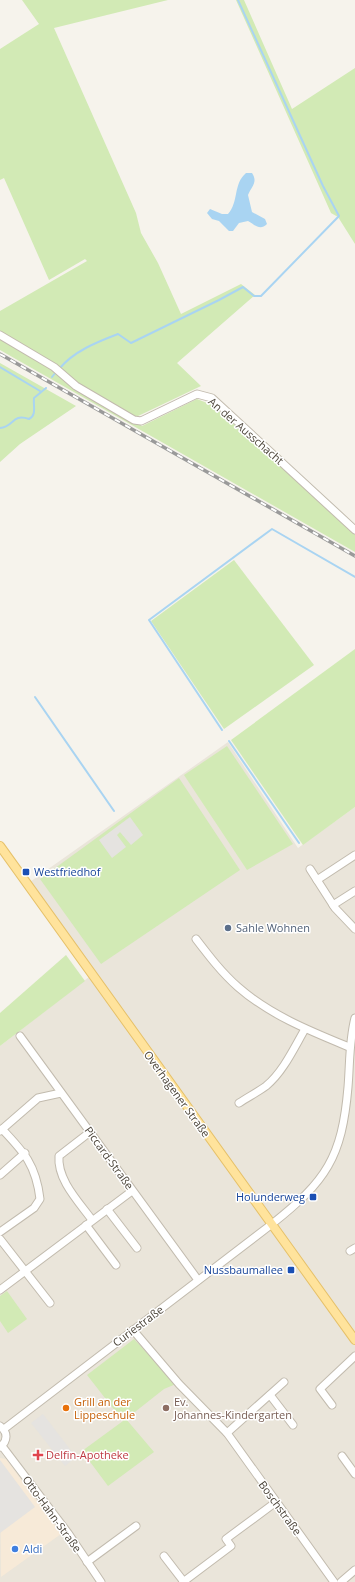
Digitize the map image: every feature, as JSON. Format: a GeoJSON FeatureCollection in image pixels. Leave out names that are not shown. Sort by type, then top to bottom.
{"type":"FeatureCollection","features":[{"type":"Feature","properties":{"kind":"main road","name":"Overhagener Straße"},"geometry":{"type":"LineString","coordinates":[[0,846],[355,1340]]}},
{"type":"Feature","properties":{"kind":"street","name":"An der Ausschacht"},"geometry":{"type":"LineString","coordinates":[[0,335],[57,370],[76,386],[134,420],[142,421],[197,394],[212,398],[355,530]]}},
{"type":"Feature","properties":{"kind":"street"},"geometry":{"type":"LineString","coordinates":[[317,880],[355,856]]}},
{"type":"Feature","properties":{"kind":"street"},"geometry":{"type":"LineString","coordinates":[[310,869],[333,905],[355,929]]}},
{"type":"Feature","properties":{"kind":"street"},"geometry":{"type":"LineString","coordinates":[[333,905],[355,891]]}},
{"type":"Feature","properties":{"kind":"street"},"geometry":{"type":"LineString","coordinates":[[196,939],[226,976],[239,988],[279,1015],[305,1029],[349,1047]]}},
{"type":"Feature","properties":{"kind":"street"},"geometry":{"type":"LineString","coordinates":[[272,1224],[309,1193],[330,1165],[343,1130],[352,1086],[349,1047],[355,1018]]}},
{"type":"Feature","properties":{"kind":"street"},"geometry":{"type":"LineString","coordinates":[[239,1103],[266,1086],[289,1056],[305,1029]]}},
{"type":"Feature","properties":{"kind":"street","name":"Piccard-Straße"},"geometry":{"type":"LineString","coordinates":[[20,1036],[198,1280]]}},
{"type":"Feature","properties":{"kind":"street"},"geometry":{"type":"LineString","coordinates":[[0,1232],[34,1208],[40,1199],[38,1186],[31,1164],[25,1153],[1,1130],[38,1098],[61,1093]]}},
{"type":"Feature","properties":{"kind":"street"},"geometry":{"type":"LineString","coordinates":[[90,1132],[59,1156],[58,1163],[69,1188],[92,1220]]}},
{"type":"Feature","properties":{"kind":"street"},"geometry":{"type":"LineString","coordinates":[[0,1175],[25,1153]]}},
{"type":"Feature","properties":{"kind":"street"},"geometry":{"type":"LineString","coordinates":[[0,1290],[107,1208],[132,1191]]}},
{"type":"Feature","properties":{"kind":"street"},"geometry":{"type":"LineString","coordinates":[[107,1208],[137,1248]]}},
{"type":"Feature","properties":{"kind":"street","name":"Curiestraße"},"geometry":{"type":"LineString","coordinates":[[2,1428],[272,1224]]}},
{"type":"Feature","properties":{"kind":"street"},"geometry":{"type":"LineString","coordinates":[[86,1225],[116,1265]]}},
{"type":"Feature","properties":{"kind":"street"},"geometry":{"type":"LineString","coordinates":[[0,1238],[50,1303]]}},
{"type":"Feature","properties":{"kind":"street","name":"Boschstraße"},"geometry":{"type":"LineString","coordinates":[[133,1330],[179,1384],[227,1433],[334,1582]]}},
{"type":"Feature","properties":{"kind":"street"},"geometry":{"type":"LineString","coordinates":[[332,1405],[320,1389],[355,1356]]}},
{"type":"Feature","properties":{"kind":"street"},"geometry":{"type":"LineString","coordinates":[[227,1433],[284,1382]]}},
{"type":"Feature","properties":{"kind":"street"},"geometry":{"type":"LineString","coordinates":[[270,1395],[293,1425]]}},
{"type":"Feature","properties":{"kind":"street"},"geometry":{"type":"LineString","coordinates":[[1,1447],[6,1440],[2,1428]]}},
{"type":"Feature","properties":{"kind":"street","name":"Otto-Hahn-Straße"},"geometry":{"type":"LineString","coordinates":[[1,1447],[48,1505],[101,1582]]}},
{"type":"Feature","properties":{"kind":"street"},"geometry":{"type":"LineString","coordinates":[[342,1456],[355,1474]]}},
{"type":"Feature","properties":{"kind":"street"},"geometry":{"type":"LineString","coordinates":[[164,1556],[183,1582],[231,1546],[226,1538],[276,1502]]}},
{"type":"Feature","properties":{"kind":"street"},"geometry":{"type":"LineString","coordinates":[[87,1562],[136,1526]]}},
{"type":"Feature","properties":{"kind":"street"},"geometry":{"type":"LineString","coordinates":[[341,1582],[355,1570]]}},
{"type":"Feature","properties":{"kind":"shaded area"},"geometry":{"type":"Polygon","coordinates":[[[228,742],[298,848],[355,807],[355,1582],[0,1582],[0,1046],[89,977],[27,884],[228,742]]]}},
{"type":"Feature","properties":{"kind":"shaded area"},"geometry":{"type":"Polygon","coordinates":[[[130,817],[143,835],[131,845],[120,832],[117,835],[126,847],[112,858],[99,840],[130,817]]]}},
{"type":"Feature","properties":{"kind":"shaded area"},"geometry":{"type":"Polygon","coordinates":[[[43,1414],[76,1457],[65,1466],[31,1423],[43,1414]]]}},
{"type":"Feature","properties":{"kind":"shaded area"},"geometry":{"type":"Polygon","coordinates":[[[0,1458],[6,1459],[61,1534],[1,1577],[0,1458]]]}},
{"type":"Feature","properties":{"kind":"shaded area"},"geometry":{"type":"Polygon","coordinates":[[[0,1460],[35,1507],[0,1533],[0,1460]]]}},
{"type":"Feature","properties":{"kind":"green space"},"geometry":{"type":"Polygon","coordinates":[[[22,0],[168,0],[54,28],[136,213],[141,233],[158,263],[181,314],[241,284],[255,295],[177,363],[201,386],[136,417],[62,374],[53,362],[0,332],[0,311],[87,261],[85,259],[49,280],[4,178],[0,180],[0,49],[39,24],[22,0]]]}},
{"type":"Feature","properties":{"kind":"green space"},"geometry":{"type":"Polygon","coordinates":[[[236,0],[244,0],[292,109],[355,68],[355,244],[338,217],[331,213],[236,0]]]}},
{"type":"Feature","properties":{"kind":"green space"},"geometry":{"type":"Polygon","coordinates":[[[0,339],[52,370],[75,388],[142,426],[197,399],[212,405],[345,522],[355,534],[355,552],[0,350],[0,339]]]}},
{"type":"Feature","properties":{"kind":"green space"},"geometry":{"type":"Polygon","coordinates":[[[0,363],[76,406],[20,444],[0,462],[0,363]]]}},
{"type":"Feature","properties":{"kind":"green space"},"geometry":{"type":"Polygon","coordinates":[[[234,560],[314,665],[224,729],[151,621],[234,560]]]}},
{"type":"Feature","properties":{"kind":"green space"},"geometry":{"type":"Polygon","coordinates":[[[355,649],[355,807],[303,845],[231,740],[355,649]]]}},
{"type":"Feature","properties":{"kind":"green space"},"geometry":{"type":"Polygon","coordinates":[[[227,746],[293,844],[247,870],[184,775],[227,746]]]}},
{"type":"Feature","properties":{"kind":"green space"},"geometry":{"type":"Polygon","coordinates":[[[179,778],[240,870],[101,964],[40,879],[179,778]]]}},
{"type":"Feature","properties":{"kind":"green space"},"geometry":{"type":"Polygon","coordinates":[[[66,955],[85,981],[0,1046],[0,1013],[66,955]]]}},
{"type":"Feature","properties":{"kind":"green space"},"geometry":{"type":"Polygon","coordinates":[[[7,1291],[27,1319],[8,1333],[0,1321],[0,1296],[7,1291]]]}},
{"type":"Feature","properties":{"kind":"green space"},"geometry":{"type":"Polygon","coordinates":[[[134,1339],[176,1384],[164,1389],[126,1419],[154,1452],[108,1486],[82,1451],[123,1421],[87,1375],[134,1339]]]}},
{"type":"Feature","properties":{"kind":"water"},"geometry":{"type":"Polygon","coordinates":[[[246,173],[252,173],[254,176],[254,184],[248,195],[252,212],[265,219],[267,224],[260,227],[255,226],[248,221],[239,223],[233,231],[229,231],[219,221],[212,219],[207,213],[210,209],[222,214],[228,214],[234,204],[239,182],[246,173]]]}},
{"type":"Feature","properties":{"kind":"waterway"},"geometry":{"type":"LineString","coordinates":[[59,369],[72,357],[94,344],[118,334],[131,343],[243,287],[254,296],[261,296],[339,216],[323,186],[238,0]]}},
{"type":"Feature","properties":{"kind":"waterway"},"geometry":{"type":"LineString","coordinates":[[0,367],[40,391]]}},
{"type":"Feature","properties":{"kind":"waterway"},"geometry":{"type":"LineString","coordinates":[[52,377],[56,372]]}},
{"type":"Feature","properties":{"kind":"waterway"},"geometry":{"type":"LineString","coordinates":[[0,428],[5,427],[19,418],[29,419],[34,413],[34,398],[46,388]]}},
{"type":"Feature","properties":{"kind":"waterway"},"geometry":{"type":"LineString","coordinates":[[222,730],[149,620],[272,529],[355,577]]}},
{"type":"Feature","properties":{"kind":"waterway"},"geometry":{"type":"LineString","coordinates":[[35,697],[114,811]]}},
{"type":"Feature","properties":{"kind":"waterway"},"geometry":{"type":"LineString","coordinates":[[229,741],[299,843]]}},
{"type":"Feature","properties":{"kind":"railway"},"geometry":{"type":"LineString","coordinates":[[0,354],[355,556]]}},
{"type":"Feature","properties":{"kind":"place","name":"Westfriedhof"},"geometry":{"type":"Point","coordinates":[26,872]}},
{"type":"Feature","properties":{"kind":"place","name":"Sahle Wohnen"},"geometry":{"type":"Point","coordinates":[228,928]}},
{"type":"Feature","properties":{"kind":"place","name":"Holunderweg"},"geometry":{"type":"Point","coordinates":[313,1197]}},
{"type":"Feature","properties":{"kind":"place","name":"Nussbaumallee"},"geometry":{"type":"Point","coordinates":[291,1270]}},
{"type":"Feature","properties":{"kind":"place","name":"Grill an der Lippeschule"},"geometry":{"type":"Point","coordinates":[66,1408]}},
{"type":"Feature","properties":{"kind":"place","name":"Ev. Johannes-Kindergarten"},"geometry":{"type":"Point","coordinates":[166,1408]}},
{"type":"Feature","properties":{"kind":"place","name":"Delfin-Apotheke"},"geometry":{"type":"Point","coordinates":[38,1455]}},
{"type":"Feature","properties":{"kind":"place","name":"Aldi"},"geometry":{"type":"Point","coordinates":[15,1549]}}]}
